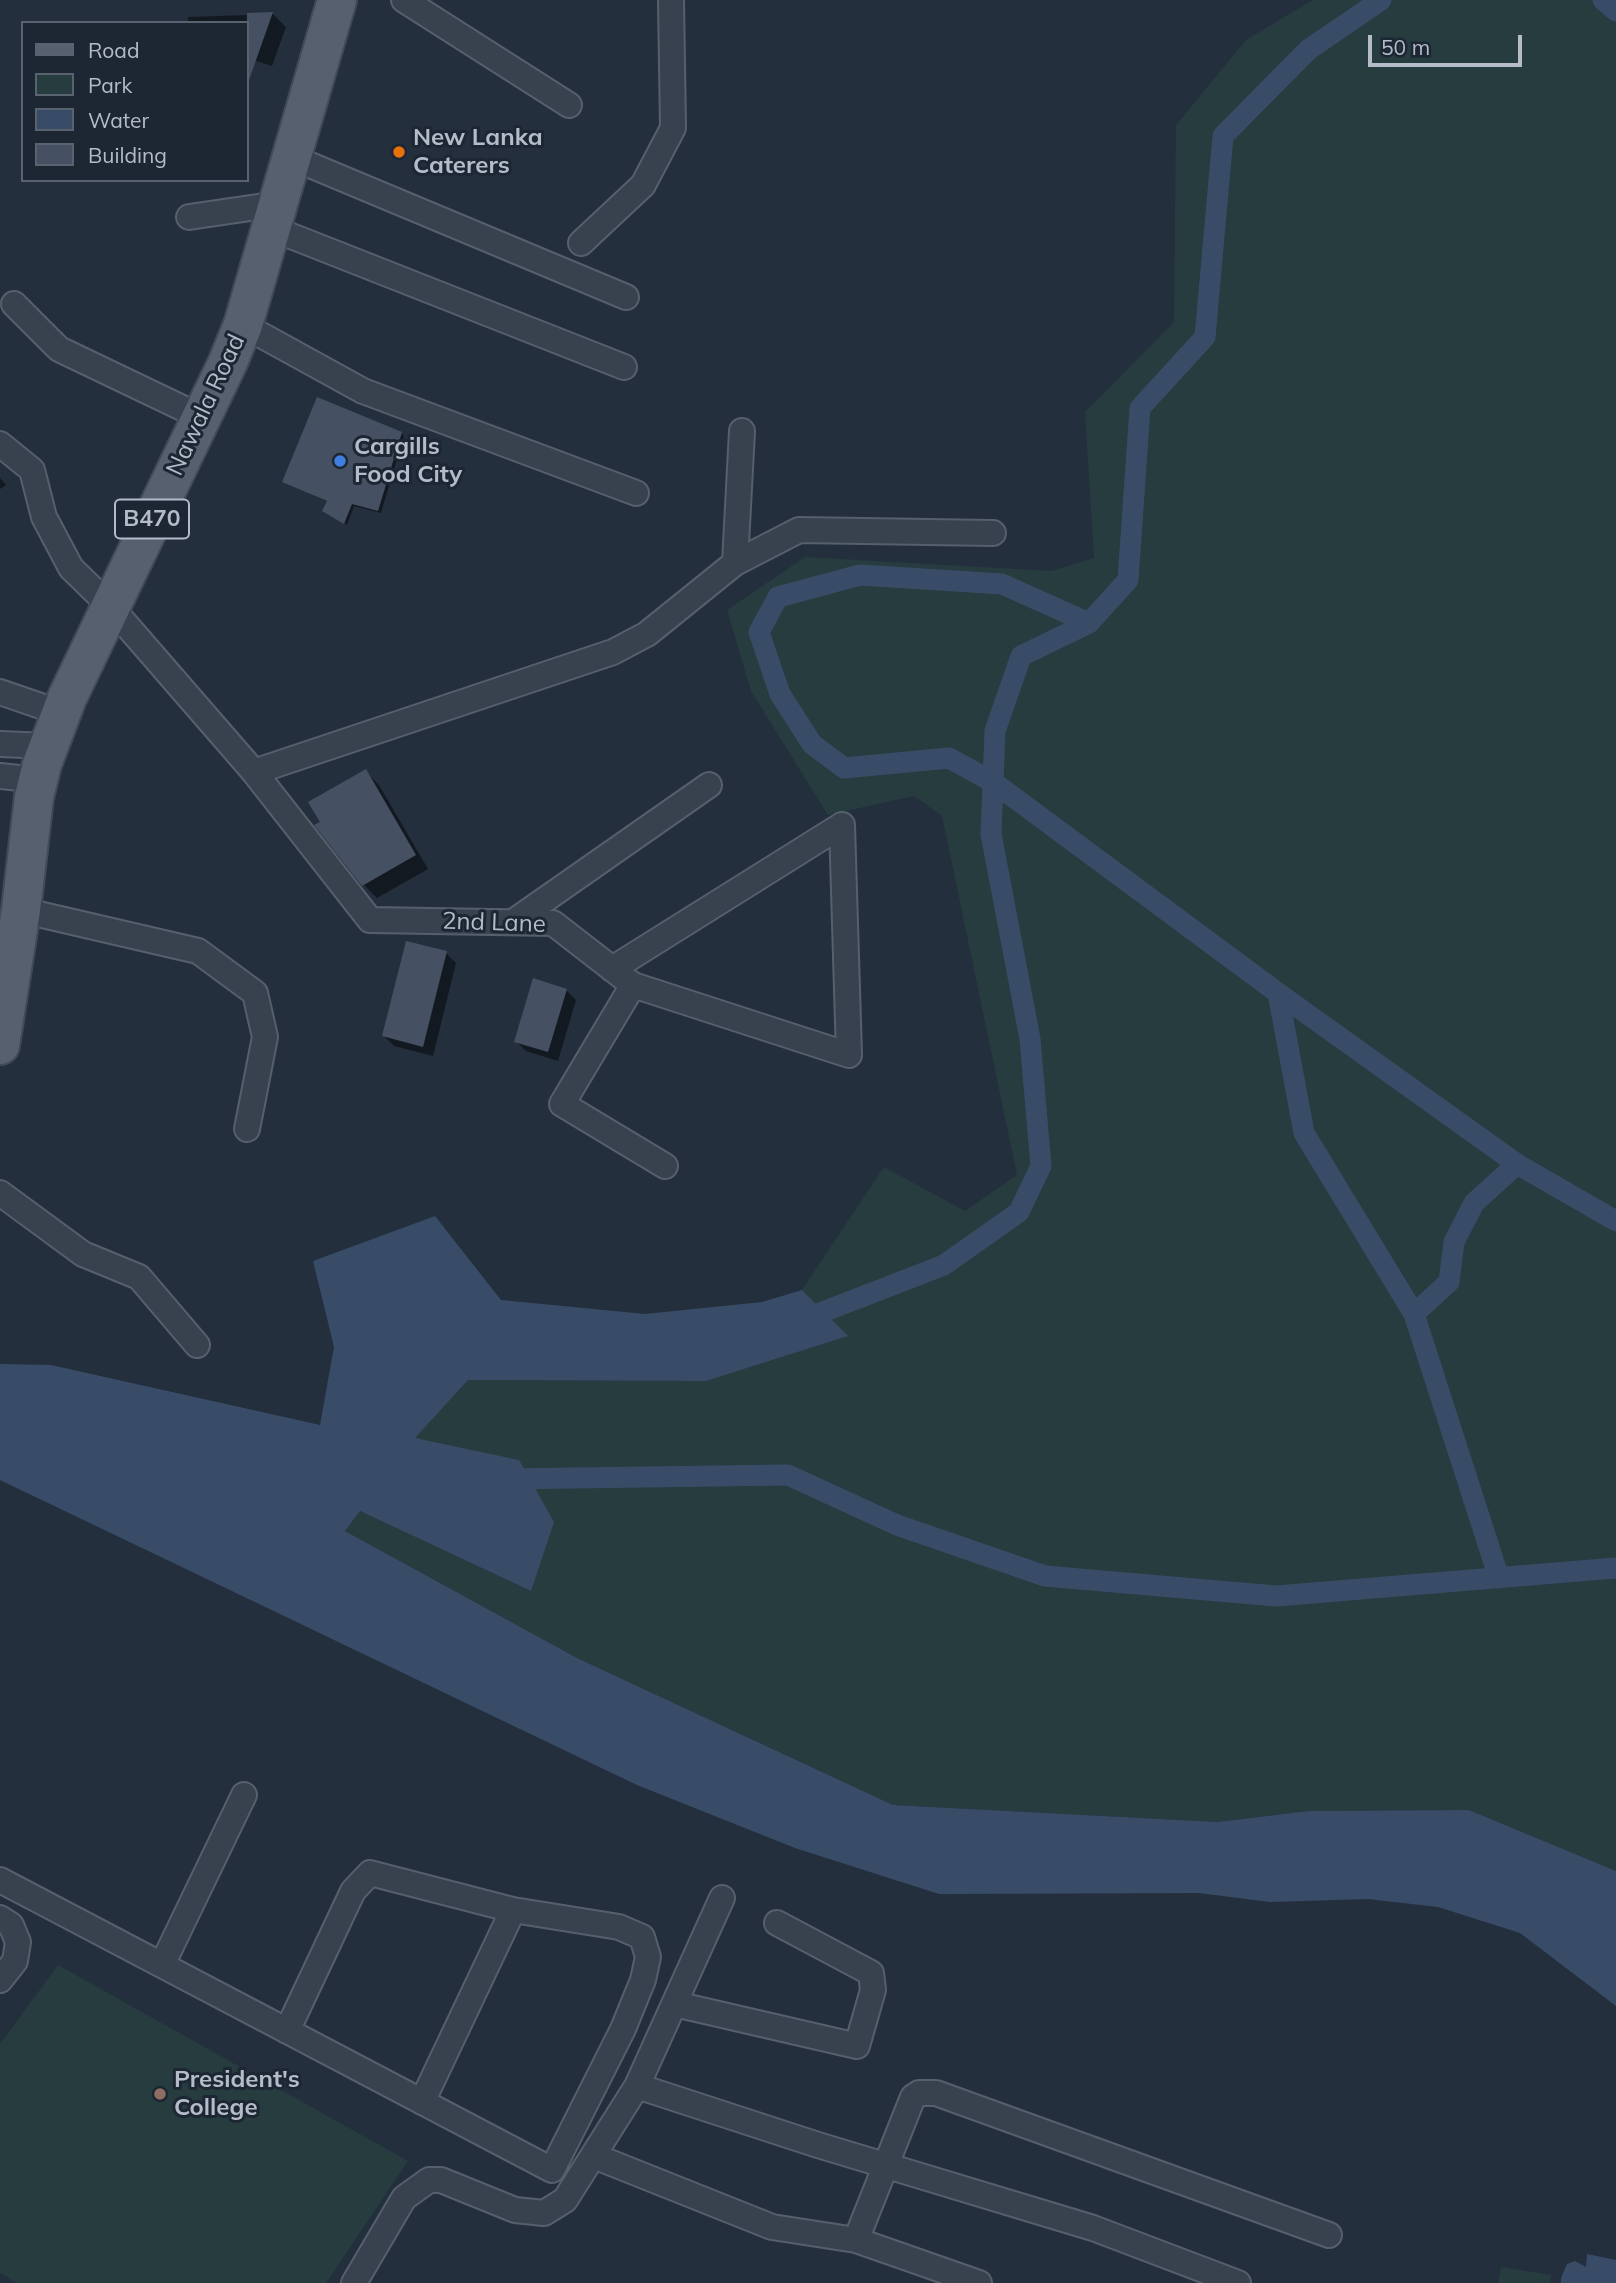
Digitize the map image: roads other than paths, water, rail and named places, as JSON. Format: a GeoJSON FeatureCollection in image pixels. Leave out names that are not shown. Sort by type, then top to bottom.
{"type":"FeatureCollection","features":[{"type":"Feature","properties":{"kind":"main road","name":"Nawala Road"},"geometry":{"type":"LineString","coordinates":[[0,1045],[49,746],[110,606],[243,325],[337,0]]}},
{"type":"Feature","properties":{"kind":"street"},"geometry":{"type":"LineString","coordinates":[[404,0],[569,104]]}},
{"type":"Feature","properties":{"kind":"street"},"geometry":{"type":"LineString","coordinates":[[581,243],[643,185],[673,128],[671,0]]}},
{"type":"Feature","properties":{"kind":"street"},"geometry":{"type":"LineString","coordinates":[[291,157],[626,297]]}},
{"type":"Feature","properties":{"kind":"street"},"geometry":{"type":"LineString","coordinates":[[189,217],[274,216],[624,367]]}},
{"type":"Feature","properties":{"kind":"street"},"geometry":{"type":"LineString","coordinates":[[14,304],[59,349],[201,417]]}},
{"type":"Feature","properties":{"kind":"street"},"geometry":{"type":"LineString","coordinates":[[243,325],[363,391],[636,493]]}},
{"type":"Feature","properties":{"kind":"street"},"geometry":{"type":"LineString","coordinates":[[734,563],[742,431]]}},
{"type":"Feature","properties":{"kind":"street","name":"2nd Lane"},"geometry":{"type":"LineString","coordinates":[[0,444],[32,470],[44,517],[71,568],[110,606],[254,772],[370,920],[553,923],[612,969],[633,985],[849,1055],[842,825],[612,969]]}},
{"type":"Feature","properties":{"kind":"street"},"geometry":{"type":"LineString","coordinates":[[254,772],[613,652],[647,634],[734,563],[799,530],[993,533]]}},
{"type":"Feature","properties":{"kind":"street"},"geometry":{"type":"LineString","coordinates":[[0,691],[49,746]]}},
{"type":"Feature","properties":{"kind":"street"},"geometry":{"type":"LineString","coordinates":[[0,744],[49,746]]}},
{"type":"Feature","properties":{"kind":"street"},"geometry":{"type":"LineString","coordinates":[[0,776],[49,746]]}},
{"type":"Feature","properties":{"kind":"street"},"geometry":{"type":"LineString","coordinates":[[513,922],[709,785]]}},
{"type":"Feature","properties":{"kind":"street"},"geometry":{"type":"LineString","coordinates":[[20,910],[198,951],[255,993],[265,1037],[247,1129]]}},
{"type":"Feature","properties":{"kind":"street"},"geometry":{"type":"LineString","coordinates":[[633,985],[562,1104],[665,1166]]}},
{"type":"Feature","properties":{"kind":"street"},"geometry":{"type":"LineString","coordinates":[[0,1193],[83,1254],[139,1277],[197,1345]]}},
{"type":"Feature","properties":{"kind":"street"},"geometry":{"type":"LineString","coordinates":[[162,1965],[244,1795]]}},
{"type":"Feature","properties":{"kind":"street"},"geometry":{"type":"LineString","coordinates":[[0,1880],[162,1965],[287,2031],[422,2102],[552,2170],[623,2029],[643,1980],[648,1957],[642,1937],[619,1927],[513,1910],[370,1873],[353,1891],[287,2031]]}},
{"type":"Feature","properties":{"kind":"street"},"geometry":{"type":"LineString","coordinates":[[354,2283],[404,2198],[429,2180],[441,2180],[515,2210],[544,2213],[565,2200],[637,2086],[722,1898]]}},
{"type":"Feature","properties":{"kind":"street"},"geometry":{"type":"LineString","coordinates":[[422,2102],[513,1910]]}},
{"type":"Feature","properties":{"kind":"street"},"geometry":{"type":"LineString","coordinates":[[0,1918],[10,1925],[18,1942],[15,1961],[0,1980]]}},
{"type":"Feature","properties":{"kind":"street"},"geometry":{"type":"LineString","coordinates":[[675,2004],[857,2046],[873,1990],[871,1973],[777,1923]]}},
{"type":"Feature","properties":{"kind":"street"},"geometry":{"type":"LineString","coordinates":[[637,2086],[1093,2228],[1238,2283]]}},
{"type":"Feature","properties":{"kind":"street"},"geometry":{"type":"LineString","coordinates":[[856,2239],[913,2097],[919,2093],[936,2093],[1329,2235]]}},
{"type":"Feature","properties":{"kind":"street"},"geometry":{"type":"LineString","coordinates":[[594,2156],[772,2227],[856,2239],[979,2283]]}},
{"type":"Feature","properties":{"kind":"water"},"geometry":{"type":"Polygon","coordinates":[[[435,1216],[501,1300],[645,1314],[762,1302],[802,1290],[848,1336],[706,1381],[468,1380],[415,1438],[519,1460],[554,1522],[531,1591],[360,1511],[345,1531],[577,1658],[893,1805],[1217,1822],[1309,1811],[1469,1810],[1616,1871],[1616,2006],[1520,1933],[1438,1907],[1368,1899],[1270,1902],[1199,1893],[939,1894],[795,1848],[637,1785],[0,1480],[0,1364],[51,1365],[320,1425],[334,1347],[313,1261],[435,1216]]]}},
{"type":"Feature","properties":{"kind":"water"},"geometry":{"type":"Polygon","coordinates":[[[1587,2254],[1616,2260],[1616,2283],[1561,2283],[1567,2264],[1575,2261],[1586,2267],[1587,2254]]]}},
{"type":"Feature","properties":{"kind":"waterway"},"geometry":{"type":"LineString","coordinates":[[797,1322],[944,1265],[1019,1212],[1041,1166],[1030,1039],[991,834],[995,731],[1021,656],[1089,623],[1128,580],[1140,408],[1205,337],[1223,136],[1308,50],[1381,0]]}},
{"type":"Feature","properties":{"kind":"waterway"},"geometry":{"type":"LineString","coordinates":[[1603,0],[1616,11]]}},
{"type":"Feature","properties":{"kind":"waterway"},"geometry":{"type":"LineString","coordinates":[[1089,623],[1002,584],[860,575],[778,597],[759,632],[780,694],[812,744],[844,768],[949,758],[993,782],[1278,993],[1304,1133],[1414,1314],[1499,1578]]}},
{"type":"Feature","properties":{"kind":"waterway"},"geometry":{"type":"LineString","coordinates":[[1278,993],[1517,1164],[1616,1221]]}},
{"type":"Feature","properties":{"kind":"waterway"},"geometry":{"type":"LineString","coordinates":[[1414,1314],[1449,1282],[1454,1242],[1474,1203],[1517,1164]]}},
{"type":"Feature","properties":{"kind":"waterway"},"geometry":{"type":"LineString","coordinates":[[502,1479],[788,1475],[897,1525],[1045,1576],[1276,1596],[1616,1568]]}},
{"type":"Feature","properties":{"kind":"place","name":"New Lanka Caterers"},"geometry":{"type":"Point","coordinates":[399,152]}},
{"type":"Feature","properties":{"kind":"place","name":"Cargills Food City"},"geometry":{"type":"Point","coordinates":[340,461]}},
{"type":"Feature","properties":{"kind":"place","name":"President's College"},"geometry":{"type":"Point","coordinates":[160,2094]}}]}
